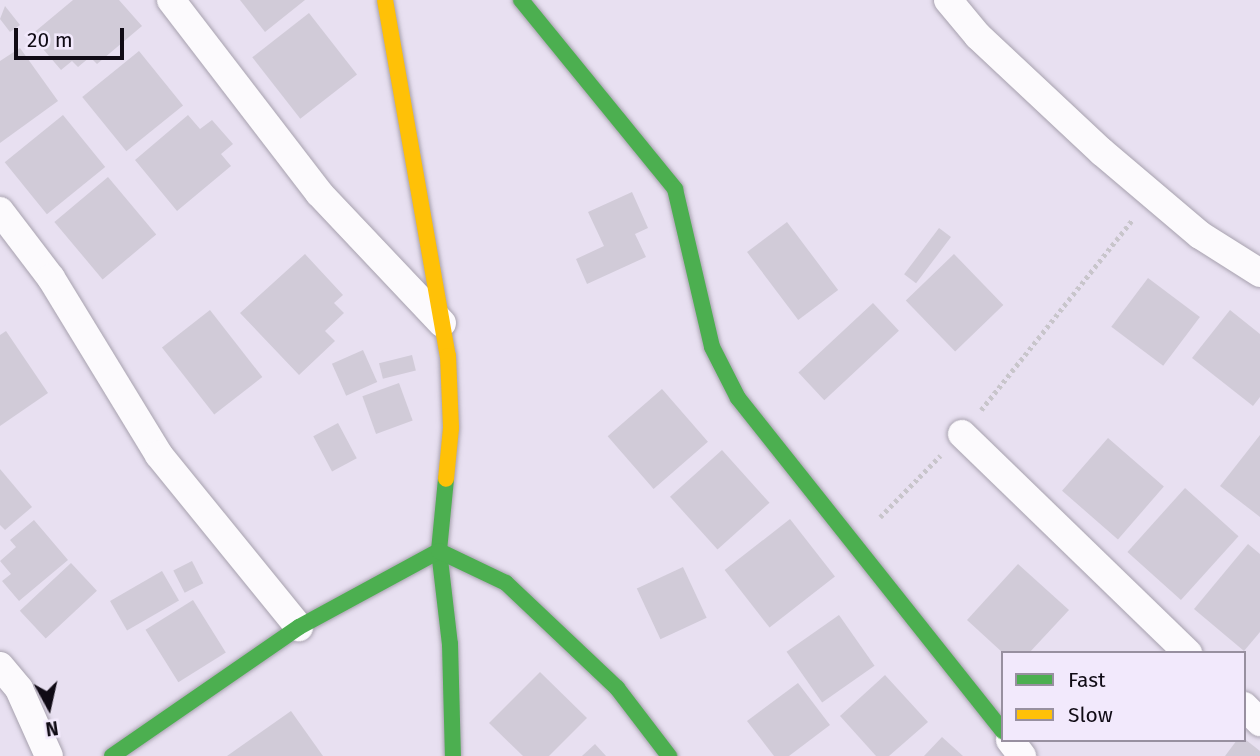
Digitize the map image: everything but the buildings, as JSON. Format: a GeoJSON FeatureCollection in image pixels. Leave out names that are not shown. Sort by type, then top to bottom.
{"type":"FeatureCollection","features":[{"type":"Feature","properties":{"kind":"street"},"geometry":{"type":"LineString","coordinates":[[171,0],[319,193],[442,323]]}},
{"type":"Feature","properties":{"kind":"street"},"geometry":{"type":"LineString","coordinates":[[385,0],[442,323],[451,428],[439,551],[450,644],[453,756]]}},
{"type":"Feature","properties":{"kind":"street"},"geometry":{"type":"LineString","coordinates":[[521,0],[675,189],[717,358],[738,398],[1001,728]]}},
{"type":"Feature","properties":{"kind":"street"},"geometry":{"type":"LineString","coordinates":[[948,0],[978,36],[1152,194],[1200,235],[1260,273]]}},
{"type":"Feature","properties":{"kind":"street"},"geometry":{"type":"LineString","coordinates":[[0,211],[51,278],[159,455],[299,626]]}},
{"type":"Feature","properties":{"kind":"street"},"geometry":{"type":"LineString","coordinates":[[962,433],[1186,651]]}},
{"type":"Feature","properties":{"kind":"street"},"geometry":{"type":"LineString","coordinates":[[112,756],[299,626],[439,551]]}},
{"type":"Feature","properties":{"kind":"street"},"geometry":{"type":"LineString","coordinates":[[439,551],[506,583],[617,688],[669,756]]}},
{"type":"Feature","properties":{"kind":"street"},"geometry":{"type":"LineString","coordinates":[[0,666],[19,689],[49,756]]}},
{"type":"Feature","properties":{"kind":"street"},"geometry":{"type":"LineString","coordinates":[[1246,708],[1260,722]]}},
{"type":"Feature","properties":{"kind":"path"},"geometry":{"type":"LineString","coordinates":[[855,542],[962,433],[1152,194]]}},
{"type":"Feature","properties":{"kind":"traffic: fast"},"geometry":{"type":"LineString","coordinates":[[521,0],[675,189],[712,347],[738,398],[1001,728]]}},
{"type":"Feature","properties":{"kind":"traffic: fast"},"geometry":{"type":"LineString","coordinates":[[446,479],[439,551],[450,644],[453,756]]}},
{"type":"Feature","properties":{"kind":"traffic: fast"},"geometry":{"type":"LineString","coordinates":[[112,756],[299,627],[439,551],[506,583],[617,688],[669,756]]}},
{"type":"Feature","properties":{"kind":"traffic: slow"},"geometry":{"type":"LineString","coordinates":[[385,0],[448,356],[451,428],[446,479]]}}]}
